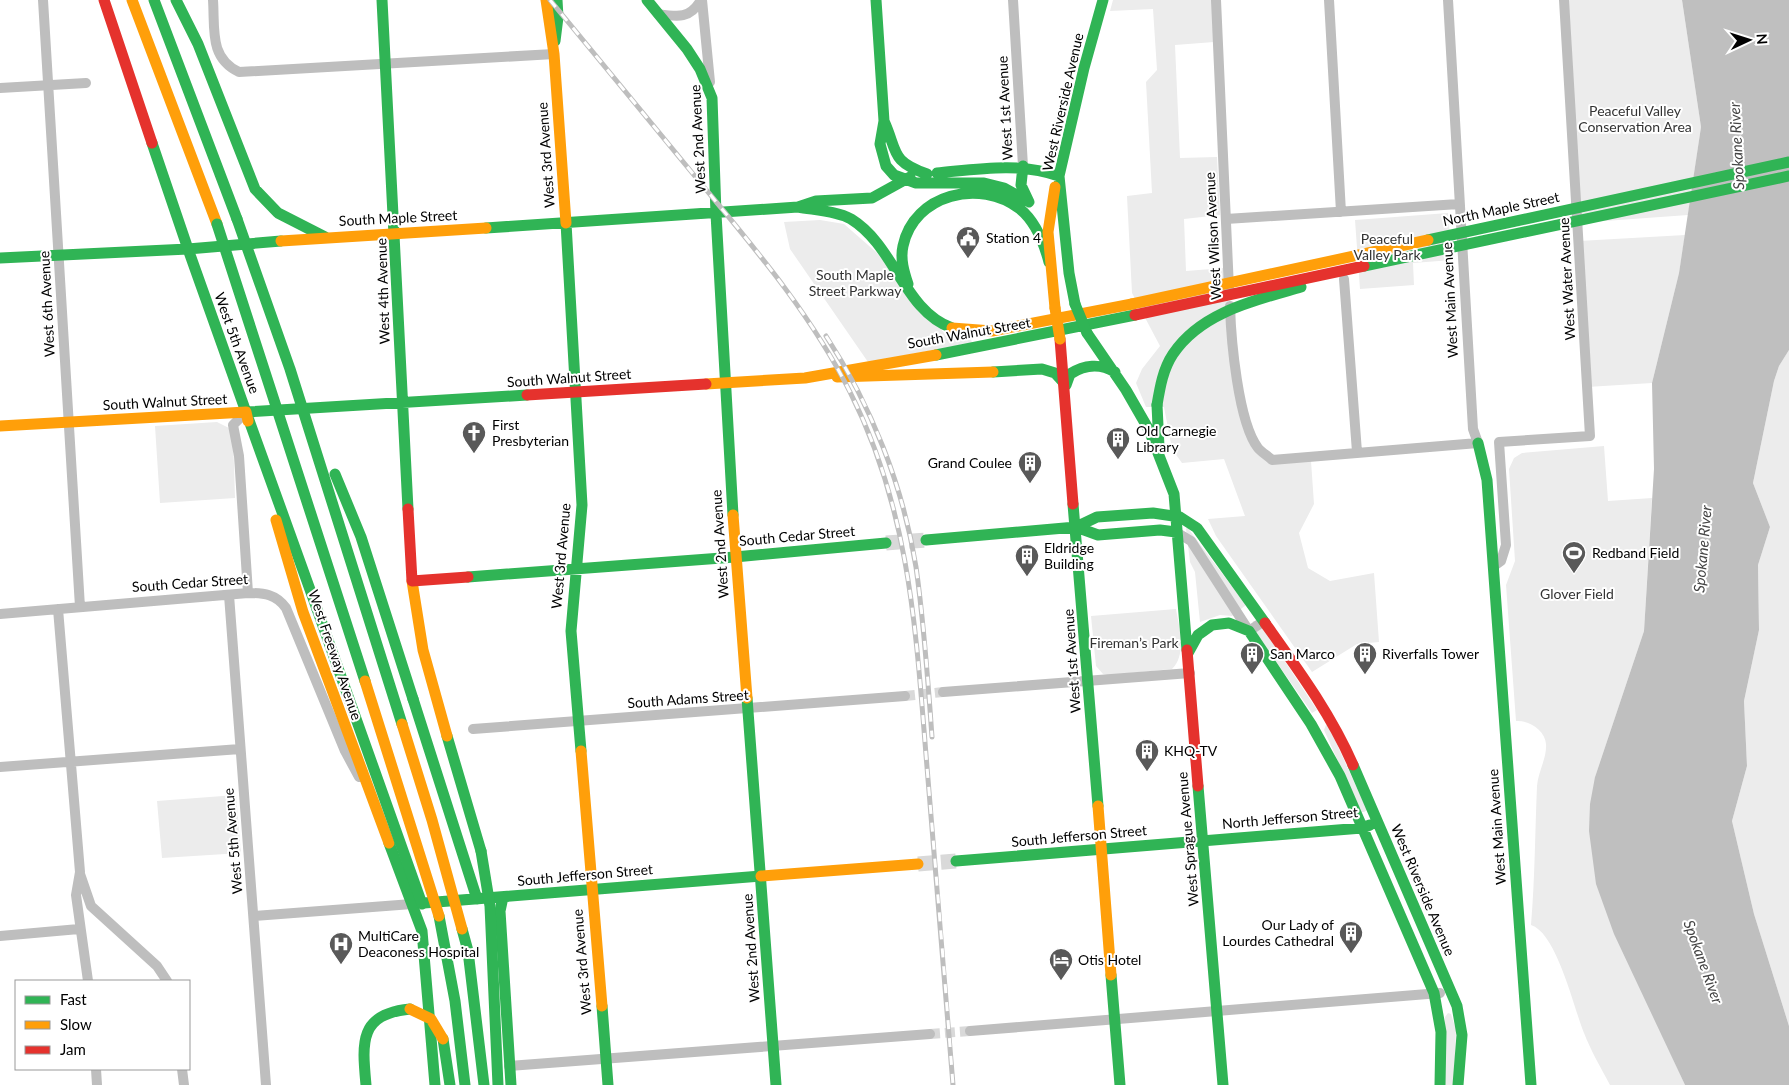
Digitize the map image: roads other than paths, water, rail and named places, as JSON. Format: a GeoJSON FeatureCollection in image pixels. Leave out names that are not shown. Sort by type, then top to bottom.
{"type":"FeatureCollection","features":[{"type":"Feature","properties":{"kind":"main road","name":"West 5th Avenue"},"geometry":{"type":"LineString","coordinates":[[104,0],[188,249],[246,412]]}},
{"type":"Feature","properties":{"kind":"main road"},"geometry":{"type":"LineString","coordinates":[[132,0],[217,224],[332,574],[439,918],[448,954],[460,1030],[465,1085]]}},
{"type":"Feature","properties":{"kind":"main road"},"geometry":{"type":"LineString","coordinates":[[154,0],[237,218],[290,369],[432,820],[457,909],[473,983],[484,1085]]}},
{"type":"Feature","properties":{"kind":"main road"},"geometry":{"type":"LineString","coordinates":[[176,0],[198,44],[255,189],[266,204],[282,218],[326,238]]}},
{"type":"Feature","properties":{"kind":"main road","name":"West 4th Avenue"},"geometry":{"type":"LineString","coordinates":[[382,0],[396,233],[401,402],[414,611],[426,668],[468,798],[490,906],[498,1085]]}},
{"type":"Feature","properties":{"kind":"main road","name":"West 3rd Avenue"},"geometry":{"type":"LineString","coordinates":[[546,0],[554,54],[566,223],[582,506],[571,631],[608,1085]]}},
{"type":"Feature","properties":{"kind":"main road"},"geometry":{"type":"LineString","coordinates":[[554,54],[558,17],[557,0]]}},
{"type":"Feature","properties":{"kind":"main road"},"geometry":{"type":"LineString","coordinates":[[647,0],[700,69],[712,98]]}},
{"type":"Feature","properties":{"kind":"main road"},"geometry":{"type":"LineString","coordinates":[[876,0],[884,121],[880,134],[883,160],[901,181],[988,183],[1006,189],[1027,201]]}},
{"type":"Feature","properties":{"kind":"main road","name":"West Riverside Avenue"},"geometry":{"type":"LineString","coordinates":[[1103,0],[1059,176],[1069,273],[1075,304],[1088,333],[1126,388],[1168,473],[1174,494],[1176,532]]}},
{"type":"Feature","properties":{"kind":"main road","name":"West 2nd Avenue"},"geometry":{"type":"LineString","coordinates":[[712,98],[716,214],[735,557],[762,876],[776,1085]]}},
{"type":"Feature","properties":{"kind":"main road"},"geometry":{"type":"LineString","coordinates":[[884,121],[890,133],[892,148],[899,161],[907,168],[927,174]]}},
{"type":"Feature","properties":{"kind":"main road","name":"North Maple Street"},"geometry":{"type":"LineString","coordinates":[[1134,310],[1789,162]]}},
{"type":"Feature","properties":{"kind":"main road","name":"South Maple Street"},"geometry":{"type":"LineString","coordinates":[[0,258],[188,249],[396,233],[716,214],[798,207],[818,200],[872,198],[885,193],[901,181],[927,174],[1023,166],[1047,171],[1059,176]]}},
{"type":"Feature","properties":{"kind":"main road","name":"West 1st Avenue"},"geometry":{"type":"LineString","coordinates":[[1023,166],[1020,180],[1027,201],[1045,224],[1049,235]]}},
{"type":"Feature","properties":{"kind":"main road","name":"West 1st Avenue"},"geometry":{"type":"LineString","coordinates":[[1059,176],[1053,198],[1049,235],[1050,262],[1066,385],[1120,1085]]}},
{"type":"Feature","properties":{"kind":"main road","name":"North Maple Street"},"geometry":{"type":"LineString","coordinates":[[1134,310],[1427,253],[1789,176]]}},
{"type":"Feature","properties":{"kind":"main road"},"geometry":{"type":"LineString","coordinates":[[912,295],[902,264],[903,244],[919,215],[930,204],[951,195],[980,192],[993,194],[1015,205],[1036,229],[1050,262]]}},
{"type":"Feature","properties":{"kind":"main road","name":"South Maple Street"},"geometry":{"type":"LineString","coordinates":[[798,207],[849,218],[863,228],[880,246],[912,295],[932,318],[946,326],[968,332],[992,331],[1134,310]]}},
{"type":"Feature","properties":{"kind":"main road"},"geometry":{"type":"LineString","coordinates":[[1159,453],[1157,405],[1163,371],[1172,352],[1191,331],[1217,315],[1272,295],[1427,253]]}},
{"type":"Feature","properties":{"kind":"main road","name":"South Walnut Street"},"geometry":{"type":"LineString","coordinates":[[0,426],[805,378],[997,344],[1134,310]]}},
{"type":"Feature","properties":{"kind":"main road"},"geometry":{"type":"LineString","coordinates":[[805,378],[911,376],[1042,369],[1055,373],[1066,385],[1070,374],[1083,367],[1103,367],[1115,372]]}},
{"type":"Feature","properties":{"kind":"main road"},"geometry":{"type":"LineString","coordinates":[[290,369],[361,536],[504,980]]}},
{"type":"Feature","properties":{"kind":"main road"},"geometry":{"type":"LineString","coordinates":[[246,412],[421,901],[448,980],[460,1030]]}},
{"type":"Feature","properties":{"kind":"main road","name":"West Freeway Avenue"},"geometry":{"type":"LineString","coordinates":[[246,412],[303,612],[372,802],[412,904]]}},
{"type":"Feature","properties":{"kind":"main road","name":"West Main Avenue"},"geometry":{"type":"LineString","coordinates":[[1478,443],[1488,480],[1531,1085]]}},
{"type":"Feature","properties":{"kind":"main road"},"geometry":{"type":"LineString","coordinates":[[926,540],[1076,527],[1097,517],[1153,512],[1176,515]]}},
{"type":"Feature","properties":{"kind":"main road","name":"West Riverside Avenue"},"geometry":{"type":"LineString","coordinates":[[1176,515],[1190,522],[1209,543],[1304,677],[1346,748],[1451,992],[1461,1020],[1458,1085]]}},
{"type":"Feature","properties":{"kind":"main road"},"geometry":{"type":"LineString","coordinates":[[1076,527],[1098,534],[1162,530],[1176,532]]}},
{"type":"Feature","properties":{"kind":"main road","name":"West Sprague Avenue"},"geometry":{"type":"LineString","coordinates":[[1176,532],[1190,673],[1223,1085]]}},
{"type":"Feature","properties":{"kind":"main road","name":"South Cedar Street"},"geometry":{"type":"LineString","coordinates":[[412,581],[735,557],[886,543]]}},
{"type":"Feature","properties":{"kind":"main road"},"geometry":{"type":"LineString","coordinates":[[1188,655],[1198,634],[1214,624],[1232,623],[1249,631],[1311,724],[1340,776],[1434,994],[1442,1032],[1440,1085]]}},
{"type":"Feature","properties":{"kind":"main road","name":"North Jefferson Street"},"geometry":{"type":"LineString","coordinates":[[1204,841],[1362,828],[1378,822]]}},
{"type":"Feature","properties":{"kind":"main road","name":"South Jefferson Street"},"geometry":{"type":"LineString","coordinates":[[956,861],[1204,841]]}},
{"type":"Feature","properties":{"kind":"main road","name":"South Jefferson Street"},"geometry":{"type":"LineString","coordinates":[[412,904],[918,864]]}},
{"type":"Feature","properties":{"kind":"main road"},"geometry":{"type":"LineString","coordinates":[[503,897],[500,911],[511,1085]]}},
{"type":"Feature","properties":{"kind":"main road"},"geometry":{"type":"LineString","coordinates":[[412,904],[423,939],[435,1085]]}},
{"type":"Feature","properties":{"kind":"main road"},"geometry":{"type":"LineString","coordinates":[[366,1085],[365,1035],[371,1023],[378,1016],[387,1012],[410,1009],[424,1012],[437,1025],[443,1039],[450,1085]]}},
{"type":"Feature","properties":{"kind":"street","name":"West 6th Avenue"},"geometry":{"type":"LineString","coordinates":[[43,0],[80,607]]}},
{"type":"Feature","properties":{"kind":"street"},"geometry":{"type":"LineString","coordinates":[[213,0],[216,48],[221,61],[229,68],[239,72],[554,54]]}},
{"type":"Feature","properties":{"kind":"street","name":"West 2nd Avenue"},"geometry":{"type":"LineString","coordinates":[[658,14],[685,16],[690,14],[702,0]]}},
{"type":"Feature","properties":{"kind":"street","name":"West 2nd Avenue"},"geometry":{"type":"LineString","coordinates":[[702,0],[712,98]]}},
{"type":"Feature","properties":{"kind":"street","name":"West 1st Avenue"},"geometry":{"type":"LineString","coordinates":[[1013,0],[1023,166]]}},
{"type":"Feature","properties":{"kind":"street","name":"West Wilson Avenue"},"geometry":{"type":"LineString","coordinates":[[1216,0],[1231,344],[1245,418],[1258,448],[1272,460],[1357,452]]}},
{"type":"Feature","properties":{"kind":"street"},"geometry":{"type":"LineString","coordinates":[[1329,0],[1341,212]]}},
{"type":"Feature","properties":{"kind":"street","name":"West Main Avenue"},"geometry":{"type":"LineString","coordinates":[[1448,0],[1473,429],[1478,443]]}},
{"type":"Feature","properties":{"kind":"street","name":"West Water Avenue"},"geometry":{"type":"LineString","coordinates":[[1494,566],[1505,555],[1506,545],[1499,442],[1590,436],[1564,0]]}},
{"type":"Feature","properties":{"kind":"street"},"geometry":{"type":"LineString","coordinates":[[0,88],[86,83]]}},
{"type":"Feature","properties":{"kind":"street","name":"North Maple Street"},"geometry":{"type":"LineString","coordinates":[[1226,219],[1459,204]]}},
{"type":"Feature","properties":{"kind":"street"},"geometry":{"type":"LineString","coordinates":[[1344,279],[1357,452],[1478,443]]}},
{"type":"Feature","properties":{"kind":"street","name":"West 5th Avenue"},"geometry":{"type":"LineString","coordinates":[[246,412],[233,425],[239,456],[248,594]]}},
{"type":"Feature","properties":{"kind":"street"},"geometry":{"type":"LineString","coordinates":[[1176,532],[1191,541],[1249,631],[1264,621]]}},
{"type":"Feature","properties":{"kind":"street","name":"West 5th Avenue"},"geometry":{"type":"LineString","coordinates":[[229,595],[265,1085]]}},
{"type":"Feature","properties":{"kind":"street","name":"South Cedar Street"},"geometry":{"type":"LineString","coordinates":[[0,614],[229,595],[270,595],[280,601],[286,608],[344,751],[372,802]]}},
{"type":"Feature","properties":{"kind":"street"},"geometry":{"type":"LineString","coordinates":[[58,608],[80,872],[90,906],[157,966],[166,980]]}},
{"type":"Feature","properties":{"kind":"street"},"geometry":{"type":"LineString","coordinates":[[944,692],[1190,673]]}},
{"type":"Feature","properties":{"kind":"street","name":"South Adams Street"},"geometry":{"type":"LineString","coordinates":[[473,729],[905,696]]}},
{"type":"Feature","properties":{"kind":"street"},"geometry":{"type":"LineString","coordinates":[[1311,724],[1326,714]]}},
{"type":"Feature","properties":{"kind":"street"},"geometry":{"type":"LineString","coordinates":[[0,767],[240,749]]}},
{"type":"Feature","properties":{"kind":"street"},"geometry":{"type":"LineString","coordinates":[[80,872],[76,894],[79,929],[85,946],[88,980]]}},
{"type":"Feature","properties":{"kind":"street","name":"South Jefferson Street"},"geometry":{"type":"LineString","coordinates":[[254,916],[412,904]]}},
{"type":"Feature","properties":{"kind":"street"},"geometry":{"type":"LineString","coordinates":[[0,936],[79,929]]}},
{"type":"Feature","properties":{"kind":"street"},"geometry":{"type":"LineString","coordinates":[[970,1031],[1451,992]]}},
{"type":"Feature","properties":{"kind":"street"},"geometry":{"type":"LineString","coordinates":[[510,1066],[930,1034]]}},
{"type":"Feature","properties":{"kind":"street"},"geometry":{"type":"LineString","coordinates":[[96,1070],[98,1085]]}},
{"type":"Feature","properties":{"kind":"street"},"geometry":{"type":"LineString","coordinates":[[182,1070],[184,1085]]}},
{"type":"Feature","properties":{"kind":"water","name":"Spokane River"},"geometry":{"type":"Polygon","coordinates":[[[1682,0],[1789,0],[1789,350],[1779,366],[1774,381],[1753,483],[1770,527],[1758,565],[1759,630],[1744,701],[1747,766],[1732,821],[1754,914],[1789,1026],[1789,1085],[1685,1085],[1614,934],[1596,884],[1589,831],[1590,804],[1595,777],[1644,631],[1654,469],[1652,383],[1679,273],[1701,127],[1682,0]]]}},
{"type":"Feature","properties":{"kind":"tunnel"},"geometry":{"type":"LineString","coordinates":[[886,543],[926,540]]}},
{"type":"Feature","properties":{"kind":"tunnel"},"geometry":{"type":"LineString","coordinates":[[905,696],[943,692]]}},
{"type":"Feature","properties":{"kind":"tunnel"},"geometry":{"type":"LineString","coordinates":[[918,864],[956,861]]}},
{"type":"Feature","properties":{"kind":"tunnel"},"geometry":{"type":"LineString","coordinates":[[930,1034],[970,1031]]}},
{"type":"Feature","properties":{"kind":"railway"},"geometry":{"type":"LineString","coordinates":[[550,0],[782,285],[819,337],[835,364],[870,437],[886,483],[898,529],[914,622],[953,1085]]}},
{"type":"Feature","properties":{"kind":"railway"},"geometry":{"type":"LineString","coordinates":[[826,336],[842,362],[871,418],[903,506],[919,588],[932,737]]}},
{"type":"Feature","properties":{"kind":"place","name":"Station 4"},"geometry":{"type":"Point","coordinates":[968,259]}},
{"type":"Feature","properties":{"kind":"place","name":"First Presbyterian"},"geometry":{"type":"Point","coordinates":[474,454]}},
{"type":"Feature","properties":{"kind":"place","name":"Old Carnegie Library"},"geometry":{"type":"Point","coordinates":[1118,460]}},
{"type":"Feature","properties":{"kind":"place","name":"Grand Coulee"},"geometry":{"type":"Point","coordinates":[1030,484]}},
{"type":"Feature","properties":{"kind":"place","name":"Redband Field"},"geometry":{"type":"Point","coordinates":[1574,574]}},
{"type":"Feature","properties":{"kind":"place","name":"Eldridge Building"},"geometry":{"type":"Point","coordinates":[1027,577]}},
{"type":"Feature","properties":{"kind":"place","name":"San Marco"},"geometry":{"type":"Point","coordinates":[1252,675]}},
{"type":"Feature","properties":{"kind":"place","name":"Riverfalls Tower"},"geometry":{"type":"Point","coordinates":[1365,675]}},
{"type":"Feature","properties":{"kind":"place","name":"KHQ-TV"},"geometry":{"type":"Point","coordinates":[1147,772]}},
{"type":"Feature","properties":{"kind":"place","name":"Our Lady of Lourdes Cathedral"},"geometry":{"type":"Point","coordinates":[1351,954]}},
{"type":"Feature","properties":{"kind":"place","name":"MultiCare Deaconess Hospital"},"geometry":{"type":"Point","coordinates":[341,965]}},
{"type":"Feature","properties":{"kind":"place","name":"Otis Hotel"},"geometry":{"type":"Point","coordinates":[1061,981]}},
{"type":"Feature","properties":{"kind":"park label","name":"Peaceful Valley Conservation Area"},"geometry":{"type":"Point","coordinates":[1635,120]}},
{"type":"Feature","properties":{"kind":"park label","name":"Peaceful Valley Park"},"geometry":{"type":"Point","coordinates":[1387,248]}},
{"type":"Feature","properties":{"kind":"park label","name":"South Maple Street Parkway"},"geometry":{"type":"Point","coordinates":[855,284]}},
{"type":"Feature","properties":{"kind":"park label","name":"Glover Field"},"geometry":{"type":"Point","coordinates":[1577,594]}},
{"type":"Feature","properties":{"kind":"park label","name":"Fireman’s Park"},"geometry":{"type":"Point","coordinates":[1134,643]}}]}
